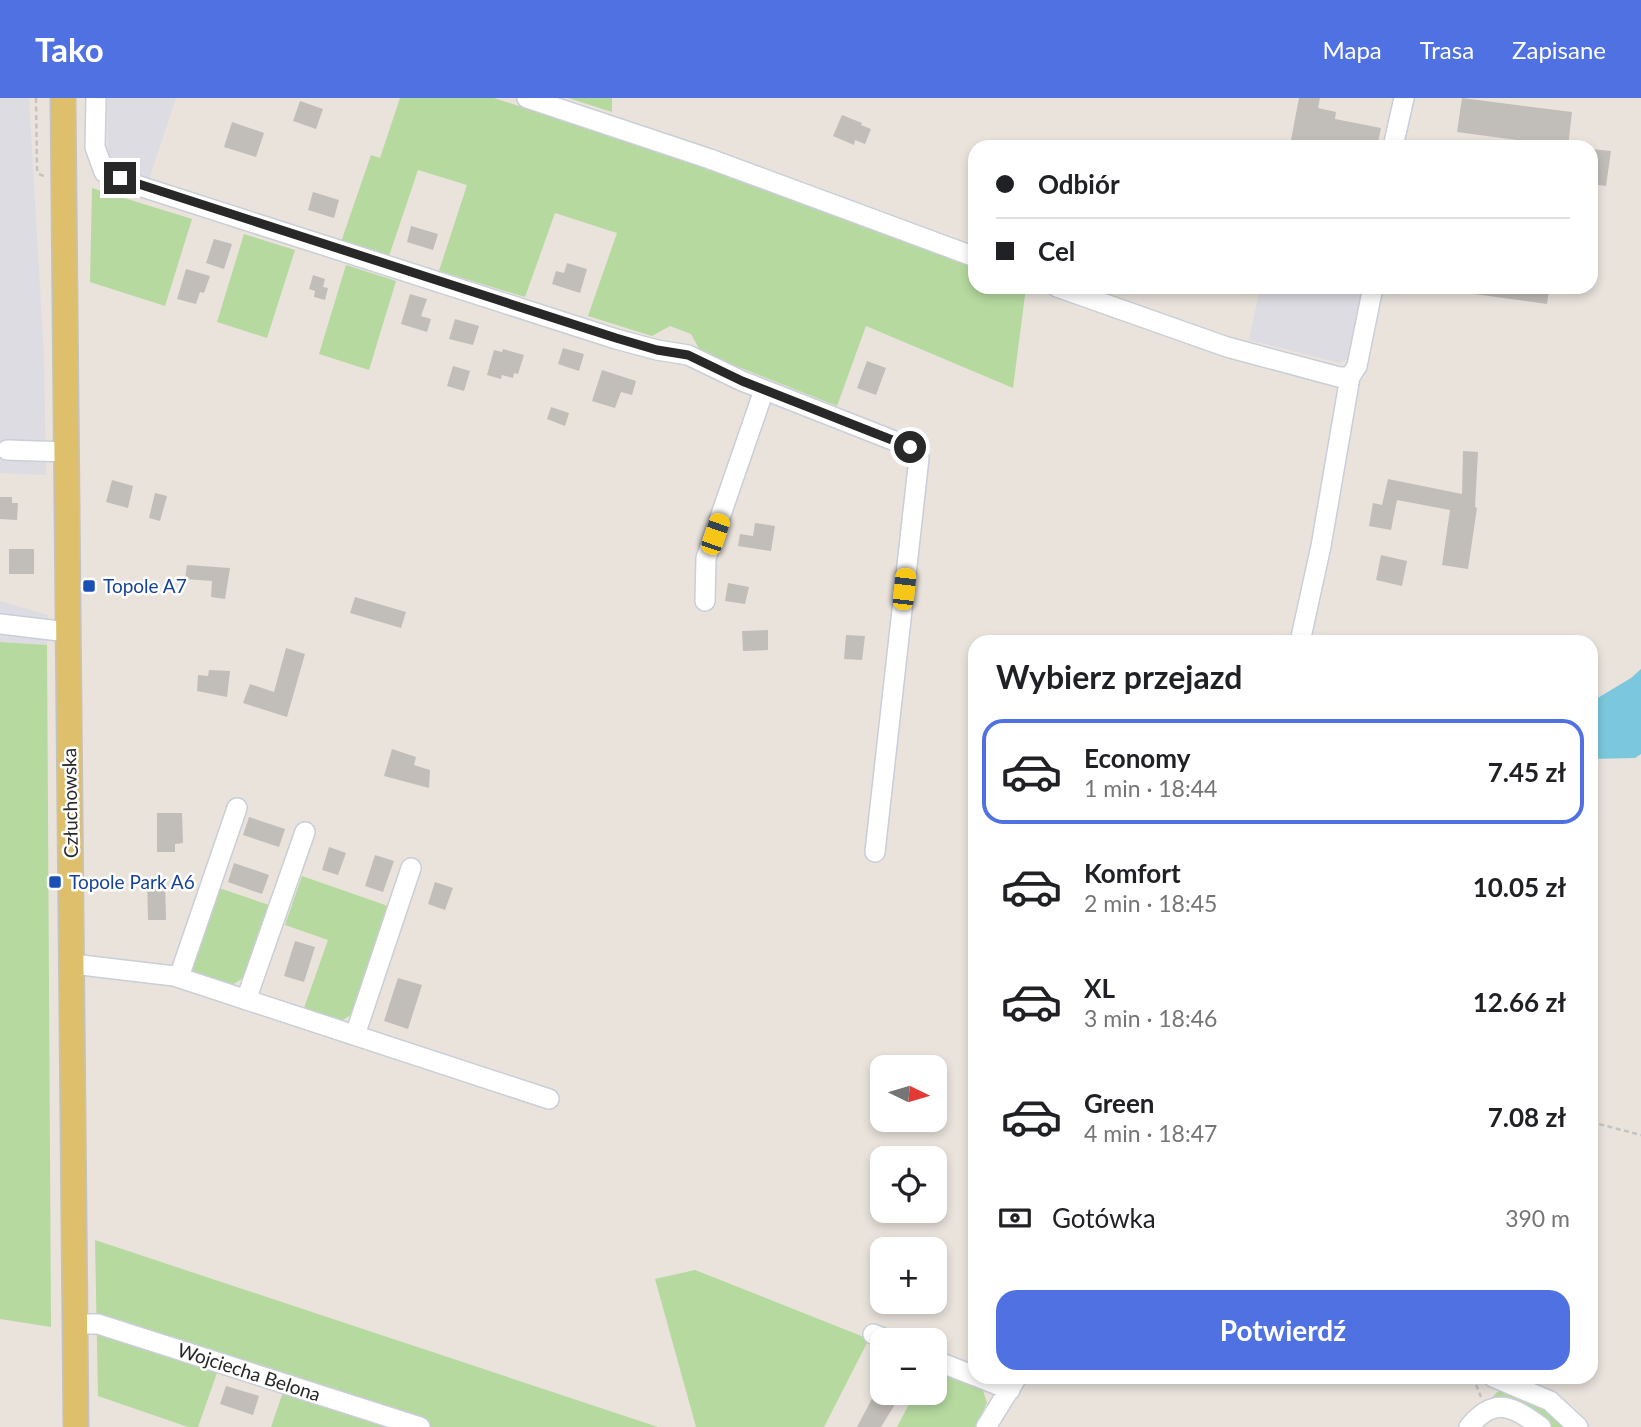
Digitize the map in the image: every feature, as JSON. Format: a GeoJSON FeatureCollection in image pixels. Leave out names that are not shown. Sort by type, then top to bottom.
{"type":"FeatureCollection","features":[{"type":"Feature","properties":{"kind":"main road","name":"Człuchowska"},"geometry":{"type":"LineString","coordinates":[[63,98],[56,178],[67,452],[76,1427]]}},
{"type":"Feature","properties":{"kind":"street"},"geometry":{"type":"LineString","coordinates":[[96,98],[95,147],[104,172],[136,185],[603,334],[657,350],[688,355],[764,390],[910,447],[919,458],[875,852]]}},
{"type":"Feature","properties":{"kind":"street"},"geometry":{"type":"LineString","coordinates":[[527,98],[710,159],[968,254]]}},
{"type":"Feature","properties":{"kind":"street"},"geometry":{"type":"LineString","coordinates":[[1395,140],[1404,98]]}},
{"type":"Feature","properties":{"kind":"street"},"geometry":{"type":"LineString","coordinates":[[1077,294],[1227,347],[1339,377],[1350,377]]}},
{"type":"Feature","properties":{"kind":"street"},"geometry":{"type":"LineString","coordinates":[[1302,635],[1321,546],[1350,377],[1357,366],[1372,294]]}},
{"type":"Feature","properties":{"kind":"street"},"geometry":{"type":"LineString","coordinates":[[705,601],[706,558],[764,390]]}},
{"type":"Feature","properties":{"kind":"street"},"geometry":{"type":"LineString","coordinates":[[7,450],[67,452]]}},
{"type":"Feature","properties":{"kind":"street"},"geometry":{"type":"LineString","coordinates":[[0,624],[68,632]]}},
{"type":"Feature","properties":{"kind":"street"},"geometry":{"type":"LineString","coordinates":[[179,977],[237,808]]}},
{"type":"Feature","properties":{"kind":"street"},"geometry":{"type":"LineString","coordinates":[[246,1000],[305,832]]}},
{"type":"Feature","properties":{"kind":"street"},"geometry":{"type":"LineString","coordinates":[[355,1035],[411,868]]}},
{"type":"Feature","properties":{"kind":"street"},"geometry":{"type":"LineString","coordinates":[[73,964],[179,977],[549,1098]]}},
{"type":"Feature","properties":{"kind":"street","name":"Wojciecha Belona"},"geometry":{"type":"LineString","coordinates":[[76,1324],[98,1324],[420,1427]]}},
{"type":"Feature","properties":{"kind":"street"},"geometry":{"type":"LineString","coordinates":[[947,1365],[968,1374]]}},
{"type":"Feature","properties":{"kind":"street"},"geometry":{"type":"LineString","coordinates":[[986,1427],[1013,1384]]}},
{"type":"Feature","properties":{"kind":"street"},"geometry":{"type":"LineString","coordinates":[[1510,1384],[1550,1401],[1578,1427]]}},
{"type":"Feature","properties":{"kind":"street"},"geometry":{"type":"LineString","coordinates":[[1469,1427],[1487,1411],[1516,1408],[1541,1427]]}},
{"type":"Feature","properties":{"kind":"path"},"geometry":{"type":"LineString","coordinates":[[36,98],[37,169],[39,174],[56,178]]}},
{"type":"Feature","properties":{"kind":"path"},"geometry":{"type":"LineString","coordinates":[[1598,1124],[1641,1135]]}},
{"type":"Feature","properties":{"kind":"shaded area"},"geometry":{"type":"Polygon","coordinates":[[[0,98],[29,98],[44,357],[46,475],[0,473],[0,98]]]}},
{"type":"Feature","properties":{"kind":"shaded area"},"geometry":{"type":"Polygon","coordinates":[[[107,98],[176,98],[148,182],[121,174],[108,155],[107,98]]]}},
{"type":"Feature","properties":{"kind":"shaded area"},"geometry":{"type":"Polygon","coordinates":[[[1259,294],[1364,294],[1350,358],[1340,363],[1249,340],[1259,294]]]}},
{"type":"Feature","properties":{"kind":"shaded area"},"geometry":{"type":"Polygon","coordinates":[[[0,601],[48,615],[47,645],[0,642],[0,601]]]}},
{"type":"Feature","properties":{"kind":"green space"},"geometry":{"type":"Polygon","coordinates":[[[400,98],[494,98],[609,135],[968,261],[968,294],[1025,294],[1013,388],[866,326],[837,406],[701,352],[691,334],[670,326],[652,336],[588,316],[617,233],[555,213],[525,297],[439,271],[467,185],[418,170],[389,256],[341,242],[371,155],[380,158],[400,98]]]}},
{"type":"Feature","properties":{"kind":"green space"},"geometry":{"type":"Polygon","coordinates":[[[568,98],[612,98],[612,112],[568,98]]]}},
{"type":"Feature","properties":{"kind":"green space"},"geometry":{"type":"Polygon","coordinates":[[[92,188],[192,219],[165,306],[90,282],[92,188]]]}},
{"type":"Feature","properties":{"kind":"green space"},"geometry":{"type":"Polygon","coordinates":[[[244,234],[295,250],[267,338],[217,322],[244,234]]]}},
{"type":"Feature","properties":{"kind":"green space"},"geometry":{"type":"Polygon","coordinates":[[[346,265],[396,281],[369,370],[319,354],[346,265]]]}},
{"type":"Feature","properties":{"kind":"green space"},"geometry":{"type":"Polygon","coordinates":[[[0,642],[47,645],[51,1327],[0,1319],[0,642]]]}},
{"type":"Feature","properties":{"kind":"green space"},"geometry":{"type":"Polygon","coordinates":[[[302,876],[388,906],[351,1015],[341,1021],[304,1008],[328,940],[285,925],[302,876]]]}},
{"type":"Feature","properties":{"kind":"green space"},"geometry":{"type":"Polygon","coordinates":[[[216,887],[269,905],[243,978],[232,985],[188,970],[216,887]]]}},
{"type":"Feature","properties":{"kind":"green space"},"geometry":{"type":"Polygon","coordinates":[[[95,1240],[658,1427],[271,1427],[283,1392],[218,1370],[198,1427],[188,1427],[98,1396],[95,1240]]]}},
{"type":"Feature","properties":{"kind":"green space"},"geometry":{"type":"Polygon","coordinates":[[[695,1270],[869,1339],[824,1427],[696,1427],[655,1279],[695,1270]]]}},
{"type":"Feature","properties":{"kind":"green space"},"geometry":{"type":"Polygon","coordinates":[[[947,1371],[968,1379],[968,1384],[981,1384],[987,1403],[975,1427],[897,1427],[909,1405],[947,1405],[947,1371]]]}},
{"type":"Feature","properties":{"kind":"green space"},"geometry":{"type":"Polygon","coordinates":[[[1506,1384],[1516,1384],[1578,1427],[1551,1427],[1540,1416],[1485,1404],[1506,1384]]]}},
{"type":"Feature","properties":{"kind":"water"},"geometry":{"type":"Polygon","coordinates":[[[1641,669],[1641,754],[1635,758],[1598,759],[1598,698],[1641,669]]]}},
{"type":"Feature","properties":{"kind":"building"},"geometry":{"type":"Polygon","coordinates":[[[1299,98],[1320,98],[1318,108],[1336,112],[1335,119],[1381,128],[1378,140],[1291,140],[1299,98]]]}},
{"type":"Feature","properties":{"kind":"building"},"geometry":{"type":"Polygon","coordinates":[[[1462,98],[1572,112],[1569,140],[1516,140],[1457,132],[1462,98]]]}},
{"type":"Feature","properties":{"kind":"building"},"geometry":{"type":"Polygon","coordinates":[[[300,101],[323,109],[316,129],[293,121],[300,101]]]}},
{"type":"Feature","properties":{"kind":"building"},"geometry":{"type":"Polygon","coordinates":[[[842,115],[871,129],[865,144],[855,140],[854,145],[833,136],[842,115]]]}},
{"type":"Feature","properties":{"kind":"building"},"geometry":{"type":"Polygon","coordinates":[[[232,122],[264,133],[256,157],[224,147],[232,122]]]}},
{"type":"Feature","properties":{"kind":"building"},"geometry":{"type":"Polygon","coordinates":[[[1598,150],[1611,151],[1606,186],[1598,185],[1598,150]]]}},
{"type":"Feature","properties":{"kind":"building"},"geometry":{"type":"Polygon","coordinates":[[[313,192],[339,200],[334,218],[308,210],[313,192]]]}},
{"type":"Feature","properties":{"kind":"building"},"geometry":{"type":"Polygon","coordinates":[[[411,226],[438,234],[433,250],[407,242],[411,226]]]}},
{"type":"Feature","properties":{"kind":"building"},"geometry":{"type":"Polygon","coordinates":[[[214,239],[232,244],[224,269],[206,263],[214,239]]]}},
{"type":"Feature","properties":{"kind":"building"},"geometry":{"type":"Polygon","coordinates":[[[567,263],[587,269],[580,293],[552,284],[556,271],[564,273],[567,263]]]}},
{"type":"Feature","properties":{"kind":"building"},"geometry":{"type":"Polygon","coordinates":[[[186,269],[210,276],[204,293],[200,292],[196,304],[177,299],[186,269]]]}},
{"type":"Feature","properties":{"kind":"building"},"geometry":{"type":"Polygon","coordinates":[[[313,275],[325,279],[323,287],[328,288],[325,300],[314,297],[315,291],[309,289],[313,275]]]}},
{"type":"Feature","properties":{"kind":"building"},"geometry":{"type":"Polygon","coordinates":[[[410,294],[427,299],[421,316],[431,319],[427,332],[401,324],[410,294]]]}},
{"type":"Feature","properties":{"kind":"building"},"geometry":{"type":"Polygon","coordinates":[[[1474,294],[1548,294],[1547,304],[1474,294]]]}},
{"type":"Feature","properties":{"kind":"building"},"geometry":{"type":"Polygon","coordinates":[[[455,319],[479,326],[473,345],[449,339],[455,319]]]}},
{"type":"Feature","properties":{"kind":"building"},"geometry":{"type":"Polygon","coordinates":[[[563,348],[584,354],[579,371],[558,364],[563,348]]]}},
{"type":"Feature","properties":{"kind":"building"},"geometry":{"type":"Polygon","coordinates":[[[503,349],[524,355],[518,374],[514,373],[513,378],[502,375],[501,379],[487,375],[494,350],[502,352],[503,349]]]}},
{"type":"Feature","properties":{"kind":"building"},"geometry":{"type":"Polygon","coordinates":[[[867,361],[886,368],[876,395],[857,388],[867,361]]]}},
{"type":"Feature","properties":{"kind":"building"},"geometry":{"type":"Polygon","coordinates":[[[453,366],[470,371],[464,391],[447,386],[453,366]]]}},
{"type":"Feature","properties":{"kind":"building"},"geometry":{"type":"Polygon","coordinates":[[[602,370],[636,381],[632,395],[621,392],[615,408],[592,401],[602,370]]]}},
{"type":"Feature","properties":{"kind":"building"},"geometry":{"type":"Polygon","coordinates":[[[551,407],[569,413],[565,426],[547,419],[551,407]]]}},
{"type":"Feature","properties":{"kind":"building"},"geometry":{"type":"Polygon","coordinates":[[[1463,451],[1478,452],[1477,508],[1468,569],[1442,565],[1450,510],[1397,500],[1391,530],[1369,526],[1373,503],[1382,505],[1388,479],[1462,494],[1463,451]]]}},
{"type":"Feature","properties":{"kind":"building"},"geometry":{"type":"Polygon","coordinates":[[[112,480],[133,486],[128,508],[106,502],[112,480]]]}},
{"type":"Feature","properties":{"kind":"building"},"geometry":{"type":"Polygon","coordinates":[[[155,493],[167,496],[160,521],[149,518],[155,493]]]}},
{"type":"Feature","properties":{"kind":"building"},"geometry":{"type":"Polygon","coordinates":[[[0,497],[12,497],[12,503],[18,503],[17,520],[0,519],[0,497]]]}},
{"type":"Feature","properties":{"kind":"building"},"geometry":{"type":"Polygon","coordinates":[[[755,523],[775,526],[771,551],[738,546],[740,534],[753,536],[755,523]]]}},
{"type":"Feature","properties":{"kind":"building"},"geometry":{"type":"Polygon","coordinates":[[[9,549],[34,549],[34,574],[9,574],[9,549]]]}},
{"type":"Feature","properties":{"kind":"building"},"geometry":{"type":"Polygon","coordinates":[[[1381,555],[1407,561],[1402,586],[1376,580],[1381,555]]]}},
{"type":"Feature","properties":{"kind":"building"},"geometry":{"type":"Polygon","coordinates":[[[187,565],[230,568],[225,599],[211,597],[212,581],[185,579],[187,565]]]}},
{"type":"Feature","properties":{"kind":"building"},"geometry":{"type":"Polygon","coordinates":[[[728,583],[749,587],[745,604],[725,601],[728,583]]]}},
{"type":"Feature","properties":{"kind":"building"},"geometry":{"type":"Polygon","coordinates":[[[355,597],[406,612],[401,628],[350,613],[355,597]]]}},
{"type":"Feature","properties":{"kind":"building"},"geometry":{"type":"Polygon","coordinates":[[[768,630],[768,650],[743,651],[742,631],[768,630]]]}},
{"type":"Feature","properties":{"kind":"building"},"geometry":{"type":"Polygon","coordinates":[[[846,635],[865,636],[862,660],[844,659],[846,635]]]}},
{"type":"Feature","properties":{"kind":"building"},"geometry":{"type":"Polygon","coordinates":[[[286,648],[305,654],[287,717],[243,703],[250,684],[274,692],[286,648]]]}},
{"type":"Feature","properties":{"kind":"building"},"geometry":{"type":"Polygon","coordinates":[[[209,670],[230,671],[227,697],[197,691],[198,675],[208,676],[209,670]]]}},
{"type":"Feature","properties":{"kind":"building"},"geometry":{"type":"Polygon","coordinates":[[[392,749],[416,757],[414,765],[430,770],[429,788],[384,776],[392,749]]]}},
{"type":"Feature","properties":{"kind":"building"},"geometry":{"type":"Polygon","coordinates":[[[157,813],[182,813],[183,843],[175,844],[175,852],[157,852],[157,813]]]}},
{"type":"Feature","properties":{"kind":"building"},"geometry":{"type":"Polygon","coordinates":[[[249,817],[285,829],[279,847],[243,835],[249,817]]]}},
{"type":"Feature","properties":{"kind":"building"},"geometry":{"type":"Polygon","coordinates":[[[329,847],[346,853],[338,875],[322,870],[329,847]]]}},
{"type":"Feature","properties":{"kind":"building"},"geometry":{"type":"Polygon","coordinates":[[[375,855],[394,861],[383,892],[365,886],[375,855]]]}},
{"type":"Feature","properties":{"kind":"building"},"geometry":{"type":"Polygon","coordinates":[[[234,863],[269,875],[262,894],[228,882],[234,863]]]}},
{"type":"Feature","properties":{"kind":"building"},"geometry":{"type":"Polygon","coordinates":[[[147,881],[165,881],[166,920],[148,920],[147,881]]]}},
{"type":"Feature","properties":{"kind":"building"},"geometry":{"type":"Polygon","coordinates":[[[435,882],[453,888],[445,910],[428,904],[435,882]]]}},
{"type":"Feature","properties":{"kind":"building"},"geometry":{"type":"Polygon","coordinates":[[[295,941],[315,947],[304,982],[284,976],[295,941]]]}},
{"type":"Feature","properties":{"kind":"building"},"geometry":{"type":"Polygon","coordinates":[[[398,978],[422,985],[408,1029],[384,1021],[398,978]]]}},
{"type":"Feature","properties":{"kind":"building"},"geometry":{"type":"Polygon","coordinates":[[[226,1386],[259,1396],[253,1415],[220,1404],[226,1386]]]}},
{"type":"Feature","properties":{"kind":"building"},"geometry":{"type":"Polygon","coordinates":[[[870,1402],[870,1405],[895,1405],[881,1427],[857,1427],[870,1402]]]}},
{"type":"Feature","properties":{"kind":"place","name":"Topole A7"},"geometry":{"type":"Point","coordinates":[89,586]}},
{"type":"Feature","properties":{"kind":"place","name":"Topole Park A6"},"geometry":{"type":"Point","coordinates":[55,882]}},
{"type":"Feature","properties":{"kind":"route"},"geometry":{"type":"LineString","coordinates":[[120,178],[616,338],[657,350],[688,355],[742,381],[910,447]]}}]}
